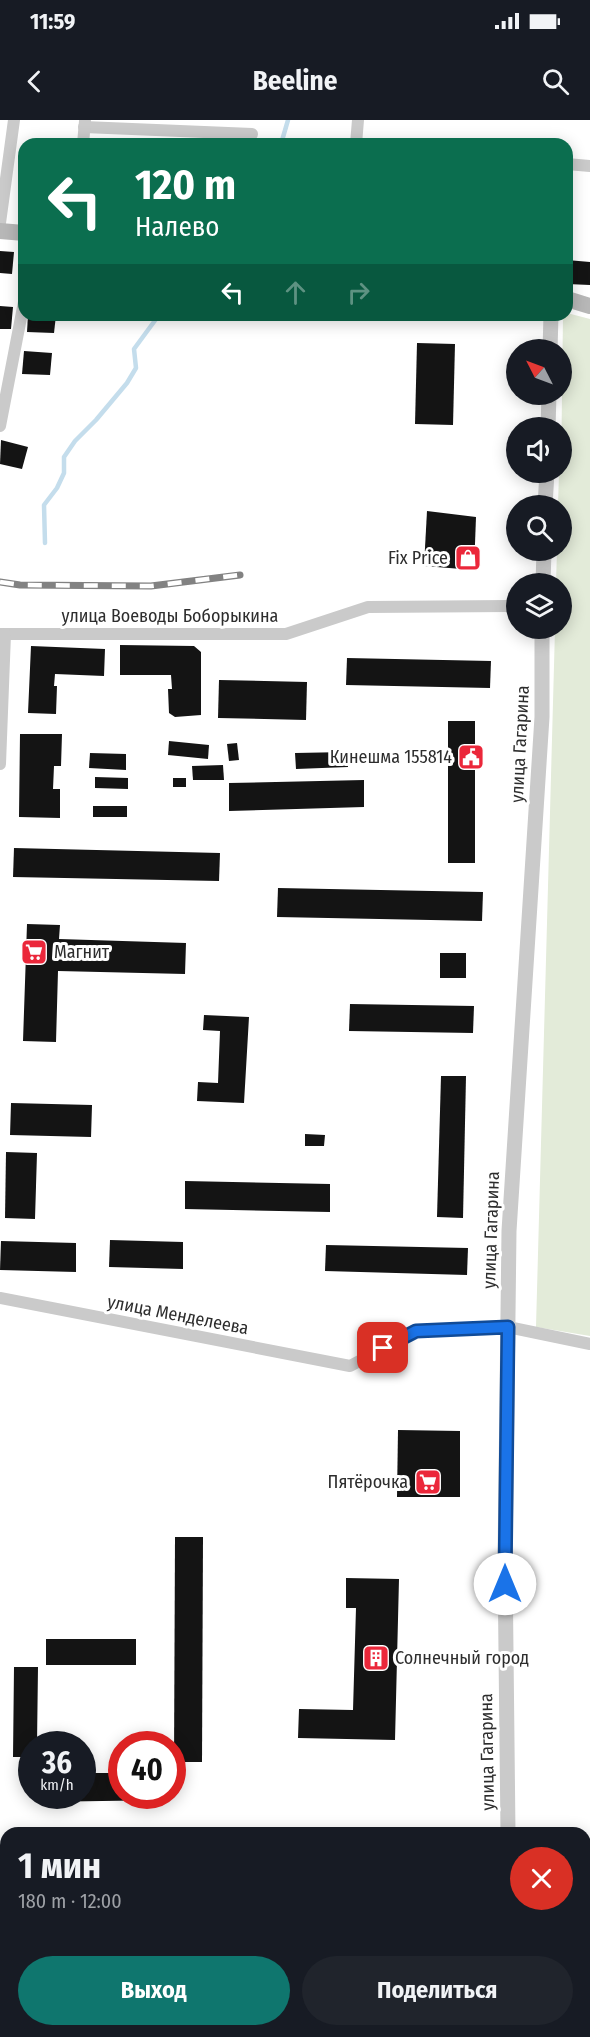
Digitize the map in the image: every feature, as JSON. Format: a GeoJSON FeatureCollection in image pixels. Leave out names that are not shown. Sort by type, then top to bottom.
{"type":"FeatureCollection","features":[{"type":"Feature","properties":{"kind":"main road"},"geometry":{"type":"LineString","coordinates":[[0,231],[18,232]]}},
{"type":"Feature","properties":{"kind":"main road"},"geometry":{"type":"LineString","coordinates":[[573,301],[590,306]]}},
{"type":"Feature","properties":{"kind":"street"},"geometry":{"type":"LineString","coordinates":[[0,223],[14,120]]}},
{"type":"Feature","properties":{"kind":"street"},"geometry":{"type":"LineString","coordinates":[[356,138],[358,120]]}},
{"type":"Feature","properties":{"kind":"street"},"geometry":{"type":"LineString","coordinates":[[85,124],[252,134]]}},
{"type":"Feature","properties":{"kind":"street"},"geometry":{"type":"LineString","coordinates":[[573,165],[590,166]]}},
{"type":"Feature","properties":{"kind":"street"},"geometry":{"type":"LineString","coordinates":[[0,426],[20,321]]}},
{"type":"Feature","properties":{"kind":"street"},"geometry":{"type":"LineString","coordinates":[[550,339],[551,321]]}},
{"type":"Feature","properties":{"kind":"street","name":"улица Воеводы Боборыкина"},"geometry":{"type":"LineString","coordinates":[[2,634],[286,634],[368,608],[506,606]]}},
{"type":"Feature","properties":{"kind":"street"},"geometry":{"type":"LineString","coordinates":[[0,764],[2,634]]}},
{"type":"Feature","properties":{"kind":"street","name":"улица Гагарина"},"geometry":{"type":"LineString","coordinates":[[508,1827],[505,1550],[509,1231],[542,717],[542,639]]}},
{"type":"Feature","properties":{"kind":"street","name":"улица Менделеева"},"geometry":{"type":"LineString","coordinates":[[0,1299],[350,1366],[416,1331],[508,1327]]}},
{"type":"Feature","properties":{"kind":"street"},"geometry":{"type":"LineString","coordinates":[[508,1327],[590,1344]]}},
{"type":"Feature","properties":{"kind":"green space"},"geometry":{"type":"Polygon","coordinates":[[[573,315],[590,319],[590,1336],[536,1327],[555,639],[572,639],[572,573],[556,573],[557,561],[572,561],[572,495],[558,495],[559,483],[572,483],[572,417],[562,417],[562,405],[572,405],[572,339],[563,339],[563,321],[573,321],[573,315]]]}},
{"type":"Feature","properties":{"kind":"building"},"geometry":{"type":"Polygon","coordinates":[[[0,251],[14,252],[12,274],[0,273],[0,251]]]}},
{"type":"Feature","properties":{"kind":"building"},"geometry":{"type":"Polygon","coordinates":[[[573,261],[590,262],[590,285],[573,284],[573,261]]]}},
{"type":"Feature","properties":{"kind":"building"},"geometry":{"type":"Polygon","coordinates":[[[0,306],[13,307],[11,329],[0,329],[0,306]]]}},
{"type":"Feature","properties":{"kind":"building"},"geometry":{"type":"Polygon","coordinates":[[[28,321],[55,321],[54,333],[27,332],[28,321]]]}},
{"type":"Feature","properties":{"kind":"building"},"geometry":{"type":"Polygon","coordinates":[[[417,343],[455,344],[453,425],[415,424],[417,343]]]}},
{"type":"Feature","properties":{"kind":"building"},"geometry":{"type":"Polygon","coordinates":[[[24,351],[52,353],[50,375],[22,374],[24,351]]]}},
{"type":"Feature","properties":{"kind":"building"},"geometry":{"type":"Polygon","coordinates":[[[1,440],[28,447],[22,469],[0,464],[1,440]]]}},
{"type":"Feature","properties":{"kind":"building"},"geometry":{"type":"Polygon","coordinates":[[[427,511],[476,517],[474,570],[424,566],[427,511]]]}},
{"type":"Feature","properties":{"kind":"building"},"geometry":{"type":"Polygon","coordinates":[[[120,645],[194,646],[201,652],[201,715],[175,717],[169,713],[168,689],[172,689],[171,675],[120,675],[120,645]]]}},
{"type":"Feature","properties":{"kind":"building"},"geometry":{"type":"Polygon","coordinates":[[[31,646],[105,649],[104,676],[55,674],[56,714],[28,713],[31,646]]]}},
{"type":"Feature","properties":{"kind":"building"},"geometry":{"type":"Polygon","coordinates":[[[347,658],[491,661],[490,688],[346,685],[347,658]]]}},
{"type":"Feature","properties":{"kind":"building"},"geometry":{"type":"Polygon","coordinates":[[[219,680],[307,682],[306,720],[218,718],[219,680]]]}},
{"type":"Feature","properties":{"kind":"building"},"geometry":{"type":"Polygon","coordinates":[[[448,721],[475,721],[475,863],[448,863],[448,721]]]}},
{"type":"Feature","properties":{"kind":"building"},"geometry":{"type":"Polygon","coordinates":[[[20,734],[62,734],[61,766],[54,766],[53,789],[60,789],[60,818],[19,817],[20,734]]]}},
{"type":"Feature","properties":{"kind":"building"},"geometry":{"type":"Polygon","coordinates":[[[169,741],[209,745],[208,759],[168,755],[169,741]]]}},
{"type":"Feature","properties":{"kind":"building"},"geometry":{"type":"Polygon","coordinates":[[[237,743],[239,760],[229,761],[227,744],[237,743]]]}},
{"type":"Feature","properties":{"kind":"building"},"geometry":{"type":"Polygon","coordinates":[[[347,752],[348,767],[296,769],[295,753],[347,752]]]}},
{"type":"Feature","properties":{"kind":"building"},"geometry":{"type":"Polygon","coordinates":[[[90,753],[126,754],[126,770],[89,768],[90,753]]]}},
{"type":"Feature","properties":{"kind":"building"},"geometry":{"type":"Polygon","coordinates":[[[223,765],[224,780],[193,780],[192,766],[223,765]]]}},
{"type":"Feature","properties":{"kind":"building"},"geometry":{"type":"Polygon","coordinates":[[[95,777],[128,778],[128,789],[95,788],[95,777]]]}},
{"type":"Feature","properties":{"kind":"building"},"geometry":{"type":"Polygon","coordinates":[[[173,778],[186,778],[186,787],[173,787],[173,778]]]}},
{"type":"Feature","properties":{"kind":"building"},"geometry":{"type":"Polygon","coordinates":[[[364,780],[364,807],[229,811],[229,783],[364,780]]]}},
{"type":"Feature","properties":{"kind":"building"},"geometry":{"type":"Polygon","coordinates":[[[93,806],[127,806],[127,817],[93,817],[93,806]]]}},
{"type":"Feature","properties":{"kind":"building"},"geometry":{"type":"Polygon","coordinates":[[[14,848],[220,853],[219,881],[13,877],[14,848]]]}},
{"type":"Feature","properties":{"kind":"building"},"geometry":{"type":"Polygon","coordinates":[[[278,888],[483,892],[482,921],[277,917],[278,888]]]}},
{"type":"Feature","properties":{"kind":"building"},"geometry":{"type":"Polygon","coordinates":[[[27,924],[60,925],[59,939],[186,943],[185,974],[58,971],[56,1042],[23,1041],[27,924]]]}},
{"type":"Feature","properties":{"kind":"building"},"geometry":{"type":"Polygon","coordinates":[[[440,953],[466,953],[466,978],[440,978],[440,953]]]}},
{"type":"Feature","properties":{"kind":"building"},"geometry":{"type":"Polygon","coordinates":[[[350,1004],[474,1006],[473,1033],[349,1031],[350,1004]]]}},
{"type":"Feature","properties":{"kind":"building"},"geometry":{"type":"Polygon","coordinates":[[[204,1015],[249,1017],[244,1103],[197,1101],[198,1082],[218,1083],[220,1031],[203,1030],[204,1015]]]}},
{"type":"Feature","properties":{"kind":"building"},"geometry":{"type":"Polygon","coordinates":[[[441,1076],[466,1076],[463,1218],[437,1217],[441,1076]]]}},
{"type":"Feature","properties":{"kind":"building"},"geometry":{"type":"Polygon","coordinates":[[[11,1103],[92,1105],[91,1137],[10,1135],[11,1103]]]}},
{"type":"Feature","properties":{"kind":"building"},"geometry":{"type":"Polygon","coordinates":[[[305,1134],[325,1135],[324,1146],[305,1146],[305,1134]]]}},
{"type":"Feature","properties":{"kind":"building"},"geometry":{"type":"Polygon","coordinates":[[[6,1152],[37,1153],[35,1219],[5,1218],[6,1152]]]}},
{"type":"Feature","properties":{"kind":"building"},"geometry":{"type":"Polygon","coordinates":[[[185,1181],[330,1184],[330,1212],[185,1209],[185,1181]]]}},
{"type":"Feature","properties":{"kind":"building"},"geometry":{"type":"Polygon","coordinates":[[[110,1240],[183,1242],[183,1269],[109,1267],[110,1240]]]}},
{"type":"Feature","properties":{"kind":"building"},"geometry":{"type":"Polygon","coordinates":[[[1,1241],[76,1243],[76,1272],[0,1270],[1,1241]]]}},
{"type":"Feature","properties":{"kind":"building"},"geometry":{"type":"Polygon","coordinates":[[[326,1245],[468,1248],[467,1275],[325,1271],[326,1245]]]}},
{"type":"Feature","properties":{"kind":"building"},"geometry":{"type":"Polygon","coordinates":[[[398,1430],[460,1431],[460,1497],[397,1497],[398,1430]]]}},
{"type":"Feature","properties":{"kind":"building"},"geometry":{"type":"Polygon","coordinates":[[[175,1537],[203,1537],[202,1762],[186,1762],[186,1731],[174,1731],[175,1537]]]}},
{"type":"Feature","properties":{"kind":"building","name":"Солнечный город"},"geometry":{"type":"Polygon","coordinates":[[[346,1578],[399,1579],[395,1740],[298,1738],[299,1709],[353,1710],[356,1608],[346,1608],[346,1578]]]}},
{"type":"Feature","properties":{"kind":"building"},"geometry":{"type":"Polygon","coordinates":[[[46,1639],[136,1639],[136,1665],[46,1665],[46,1639]]]}},
{"type":"Feature","properties":{"kind":"building"},"geometry":{"type":"Polygon","coordinates":[[[14,1667],[38,1667],[37,1731],[18,1731],[18,1757],[13,1757],[14,1667]]]}},
{"type":"Feature","properties":{"kind":"building"},"geometry":{"type":"Polygon","coordinates":[[[96,1773],[108,1773],[108,1801],[96,1801],[96,1773]]]}},
{"type":"Feature","properties":{"kind":"waterway"},"geometry":{"type":"LineString","coordinates":[[283,138],[288,120]]}},
{"type":"Feature","properties":{"kind":"waterway"},"geometry":{"type":"LineString","coordinates":[[45,543],[44,505],[57,488],[64,473],[64,457],[75,441],[127,383],[136,368],[134,349],[155,321]]}},
{"type":"Feature","properties":{"kind":"railway"},"geometry":{"type":"LineString","coordinates":[[0,582],[20,585],[151,586],[240,575]]}},
{"type":"Feature","properties":{"kind":"place","name":"Fix Price"},"geometry":{"type":"Point","coordinates":[468,558]}},
{"type":"Feature","properties":{"kind":"place","name":"Кинешма 155814"},"geometry":{"type":"Point","coordinates":[471,757]}},
{"type":"Feature","properties":{"kind":"place","name":"Магнит"},"geometry":{"type":"Point","coordinates":[34,952]}},
{"type":"Feature","properties":{"kind":"place","name":"Пятёрочка"},"geometry":{"type":"Point","coordinates":[428,1482]}},
{"type":"Feature","properties":{"kind":"place","name":"Солнечный город"},"geometry":{"type":"Point","coordinates":[376,1658]}},
{"type":"Feature","properties":{"kind":"route"},"geometry":{"type":"LineString","coordinates":[[383,1348],[416,1331],[508,1327],[505,1584]]}}]}
